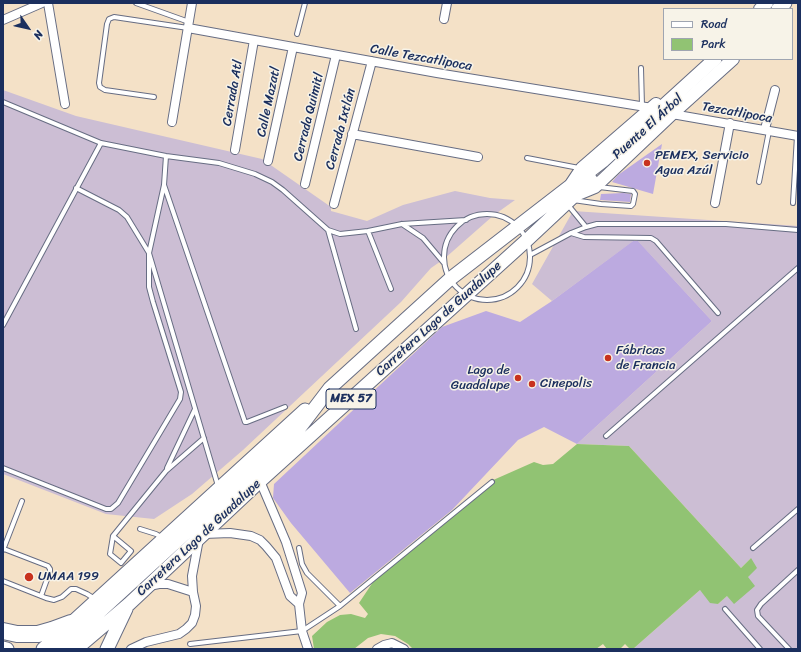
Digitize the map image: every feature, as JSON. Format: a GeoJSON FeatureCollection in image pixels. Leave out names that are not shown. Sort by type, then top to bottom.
{"type":"FeatureCollection","features":[{"type":"Feature","properties":{"kind":"highway"},"geometry":{"type":"LineString","coordinates":[[3,631],[17,634],[33,642],[52,630],[71,622]]}},
{"type":"Feature","properties":{"kind":"main road","name":"Puente El Árbol"},"geometry":{"type":"LineString","coordinates":[[570,196],[714,60]]}},
{"type":"Feature","properties":{"kind":"main road","name":"Puente El Árbol"},"geometry":{"type":"LineString","coordinates":[[624,145],[721,60]]}},
{"type":"Feature","properties":{"kind":"main road","name":"Carretera Lago de Guadalupe"},"geometry":{"type":"LineString","coordinates":[[56,644],[298,430],[330,388],[450,279],[517,226],[570,196]]}},
{"type":"Feature","properties":{"kind":"main road","name":"Carretera Lago de Guadalupe"},"geometry":{"type":"LineString","coordinates":[[76,649],[129,604],[260,481],[527,240],[570,196]]}},
{"type":"Feature","properties":{"kind":"main road"},"geometry":{"type":"LineString","coordinates":[[43,649],[56,644],[71,622],[330,388]]}},
{"type":"Feature","properties":{"kind":"main road"},"geometry":{"type":"LineString","coordinates":[[107,649],[129,604]]}},
{"type":"Feature","properties":{"kind":"main road"},"geometry":{"type":"LineString","coordinates":[[3,639],[16,639],[33,642],[42,646],[56,644]]}},
{"type":"Feature","properties":{"kind":"main road"},"geometry":{"type":"LineString","coordinates":[[3,648],[7,649]]}},
{"type":"Feature","properties":{"kind":"street"},"geometry":{"type":"LineString","coordinates":[[3,20],[42,3]]}},
{"type":"Feature","properties":{"kind":"street"},"geometry":{"type":"LineString","coordinates":[[48,3],[65,104]]}},
{"type":"Feature","properties":{"kind":"street"},"geometry":{"type":"LineString","coordinates":[[172,122],[192,3]]}},
{"type":"Feature","properties":{"kind":"street"},"geometry":{"type":"LineString","coordinates":[[444,19],[447,3]]}},
{"type":"Feature","properties":{"kind":"street","name":"Calle Tezcatlipoca"},"geometry":{"type":"LineString","coordinates":[[188,25],[254,40],[336,55],[647,107]]}},
{"type":"Feature","properties":{"kind":"street","name":"Cerrada Atl"},"geometry":{"type":"LineString","coordinates":[[235,150],[254,40]]}},
{"type":"Feature","properties":{"kind":"street","name":"Calle Mazatl"},"geometry":{"type":"LineString","coordinates":[[268,161],[293,47]]}},
{"type":"Feature","properties":{"kind":"street","name":"Cerrada Quimitl"},"geometry":{"type":"LineString","coordinates":[[305,184],[336,55]]}},
{"type":"Feature","properties":{"kind":"street","name":"Carretera Lago de Guadalupe"},"geometry":{"type":"LineString","coordinates":[[570,196],[582,168],[647,107],[705,60]]}},
{"type":"Feature","properties":{"kind":"street","name":"Carretera Lago de Guadalupe"},"geometry":{"type":"LineString","coordinates":[[570,196],[595,187],[731,60]]}},
{"type":"Feature","properties":{"kind":"street","name":"Cerrada Ixtlán"},"geometry":{"type":"LineString","coordinates":[[334,204],[372,61]]}},
{"type":"Feature","properties":{"kind":"street"},"geometry":{"type":"LineString","coordinates":[[767,130],[775,90]]}},
{"type":"Feature","properties":{"kind":"street","name":"Tezcatlipoca"},"geometry":{"type":"LineString","coordinates":[[672,114],[798,136]]}},
{"type":"Feature","properties":{"kind":"street"},"geometry":{"type":"LineString","coordinates":[[715,203],[730,123]]}},
{"type":"Feature","properties":{"kind":"street"},"geometry":{"type":"LineString","coordinates":[[352,134],[478,157]]}},
{"type":"Feature","properties":{"kind":"street"},"geometry":{"type":"LineString","coordinates":[[260,481],[286,542],[302,593],[299,604],[302,631],[308,649]]}},
{"type":"Feature","properties":{"kind":"street"},"geometry":{"type":"LineString","coordinates":[[131,649],[146,642],[179,634],[192,623],[196,606],[192,576],[201,536],[230,533],[251,536],[260,540],[276,558],[290,596],[299,604]]}},
{"type":"Feature","properties":{"kind":"street"},"geometry":{"type":"LineString","coordinates":[[146,587],[159,584],[168,584],[193,592]]}},
{"type":"Feature","properties":{"kind":"street"},"geometry":{"type":"LineString","coordinates":[[377,649],[392,643],[404,649]]}},
{"type":"Feature","properties":{"kind":"lane"},"geometry":{"type":"LineString","coordinates":[[136,3],[188,25]]}},
{"type":"Feature","properties":{"kind":"lane"},"geometry":{"type":"LineString","coordinates":[[297,34],[305,3]]}},
{"type":"Feature","properties":{"kind":"lane"},"geometry":{"type":"LineString","coordinates":[[154,97],[105,90],[100,87],[99,83],[107,24],[109,19],[114,17],[188,25]]}},
{"type":"Feature","properties":{"kind":"lane"},"geometry":{"type":"LineString","coordinates":[[641,68],[647,107]]}},
{"type":"Feature","properties":{"kind":"lane"},"geometry":{"type":"LineString","coordinates":[[3,102],[101,143],[166,156],[219,163],[255,174],[272,182],[283,190],[328,230],[340,234],[368,231],[402,224],[466,220],[482,214],[499,216],[517,226],[527,240],[530,255],[528,270],[521,284],[510,294],[495,300],[480,300],[466,295],[456,288],[450,279],[444,263],[423,238],[402,224]]}},
{"type":"Feature","properties":{"kind":"lane"},"geometry":{"type":"LineString","coordinates":[[759,182],[767,130]]}},
{"type":"Feature","properties":{"kind":"lane"},"geometry":{"type":"LineString","coordinates":[[793,203],[798,136]]}},
{"type":"Feature","properties":{"kind":"lane"},"geometry":{"type":"LineString","coordinates":[[3,325],[101,143]]}},
{"type":"Feature","properties":{"kind":"lane"},"geometry":{"type":"LineString","coordinates":[[3,468],[106,509],[111,509],[118,503],[180,398],[181,392],[153,302],[150,287],[149,253],[164,185],[166,156]]}},
{"type":"Feature","properties":{"kind":"lane"},"geometry":{"type":"LineString","coordinates":[[527,158],[582,168]]}},
{"type":"Feature","properties":{"kind":"lane"},"geometry":{"type":"LineString","coordinates":[[164,185],[245,422],[285,407]]}},
{"type":"Feature","properties":{"kind":"lane"},"geometry":{"type":"LineString","coordinates":[[570,196],[600,204],[631,206],[633,204],[634,192],[595,187]]}},
{"type":"Feature","properties":{"kind":"lane"},"geometry":{"type":"LineString","coordinates":[[76,188],[119,210],[127,217],[149,253],[219,488]]}},
{"type":"Feature","properties":{"kind":"lane"},"geometry":{"type":"LineString","coordinates":[[570,196],[586,226]]}},
{"type":"Feature","properties":{"kind":"lane"},"geometry":{"type":"LineString","coordinates":[[444,263],[446,246],[450,236],[453,231],[466,220]]}},
{"type":"Feature","properties":{"kind":"lane"},"geometry":{"type":"LineString","coordinates":[[530,255],[586,226],[597,224],[726,224],[798,230]]}},
{"type":"Feature","properties":{"kind":"lane"},"geometry":{"type":"LineString","coordinates":[[328,230],[356,329]]}},
{"type":"Feature","properties":{"kind":"lane"},"geometry":{"type":"LineString","coordinates":[[368,231],[391,289]]}},
{"type":"Feature","properties":{"kind":"lane"},"geometry":{"type":"LineString","coordinates":[[571,233],[584,237],[651,238],[656,241],[718,313]]}},
{"type":"Feature","properties":{"kind":"lane"},"geometry":{"type":"LineString","coordinates":[[606,436],[798,268]]}},
{"type":"Feature","properties":{"kind":"lane"},"geometry":{"type":"LineString","coordinates":[[166,470],[195,409]]}},
{"type":"Feature","properties":{"kind":"lane"},"geometry":{"type":"LineString","coordinates":[[113,536],[132,551],[121,563],[110,554],[113,536],[166,470],[204,438]]}},
{"type":"Feature","properties":{"kind":"lane"},"geometry":{"type":"LineString","coordinates":[[190,644],[302,631],[340,606],[492,482]]}},
{"type":"Feature","properties":{"kind":"lane"},"geometry":{"type":"LineString","coordinates":[[22,501],[3,550],[48,566],[50,571],[41,596]]}},
{"type":"Feature","properties":{"kind":"lane"},"geometry":{"type":"LineString","coordinates":[[753,548],[798,509]]}},
{"type":"Feature","properties":{"kind":"lane"},"geometry":{"type":"LineString","coordinates":[[140,529],[163,538]]}},
{"type":"Feature","properties":{"kind":"lane"},"geometry":{"type":"LineString","coordinates":[[299,548],[302,564],[307,572],[340,606]]}},
{"type":"Feature","properties":{"kind":"lane"},"geometry":{"type":"LineString","coordinates":[[789,649],[758,616],[757,610],[761,604],[798,570]]}},
{"type":"Feature","properties":{"kind":"lane"},"geometry":{"type":"LineString","coordinates":[[3,581],[54,600],[72,589],[76,589],[96,600]]}},
{"type":"Feature","properties":{"kind":"lane"},"geometry":{"type":"LineString","coordinates":[[724,609],[760,649]]}},
{"type":"Feature","properties":{"kind":"shaded area"},"geometry":{"type":"Polygon","coordinates":[[[3,90],[76,116],[262,159],[331,207],[331,211],[367,221],[403,205],[455,191],[490,198],[515,200],[494,215],[444,259],[431,268],[401,302],[243,450],[192,494],[154,519],[106,514],[3,474],[3,90]]]}},
{"type":"Feature","properties":{"kind":"shaded area"},"geometry":{"type":"Polygon","coordinates":[[[573,211],[798,226],[798,649],[633,649],[700,590],[718,604],[748,577],[751,558],[741,568],[629,446],[577,444],[712,321],[636,239],[552,301],[532,284],[573,211]]]}},
{"type":"Feature","properties":{"kind":"green space"},"geometry":{"type":"Polygon","coordinates":[[[577,444],[629,446],[741,568],[751,558],[757,568],[748,577],[755,586],[734,604],[727,596],[718,604],[710,603],[700,590],[633,649],[630,649],[625,644],[620,649],[607,649],[603,644],[596,649],[413,649],[395,636],[381,634],[368,638],[354,649],[314,649],[312,636],[327,622],[340,615],[351,614],[365,618],[368,614],[359,603],[375,579],[491,481],[534,462],[543,465],[553,464],[577,444]]]}},
{"type":"Feature","properties":{"kind":"building","name":"PEMEX, Servicio Agua Azúl"},"geometry":{"type":"Polygon","coordinates":[[[662,144],[653,194],[612,182],[618,175],[662,144]]]}},
{"type":"Feature","properties":{"kind":"building"},"geometry":{"type":"Polygon","coordinates":[[[601,194],[631,194],[630,202],[600,200],[601,194]]]}},
{"type":"Feature","properties":{"kind":"building","name":"Lago de Guadalupe"},"geometry":{"type":"Polygon","coordinates":[[[633,241],[638,241],[712,321],[577,444],[544,427],[518,440],[452,510],[350,593],[291,523],[273,498],[274,484],[442,327],[486,311],[520,322],[552,301],[633,241]]]}},
{"type":"Feature","properties":{"kind":"place","name":"PEMEX, Servicio Agua Azúl"},"geometry":{"type":"Point","coordinates":[647,163]}},
{"type":"Feature","properties":{"kind":"place","name":"Fábricas de Francia"},"geometry":{"type":"Point","coordinates":[608,358]}},
{"type":"Feature","properties":{"kind":"place","name":"Lago de Guadalupe"},"geometry":{"type":"Point","coordinates":[518,378]}},
{"type":"Feature","properties":{"kind":"place","name":"Cinepolis"},"geometry":{"type":"Point","coordinates":[532,384]}},
{"type":"Feature","properties":{"kind":"place","name":"UMAA 199"},"geometry":{"type":"Point","coordinates":[29,577]}}]}
